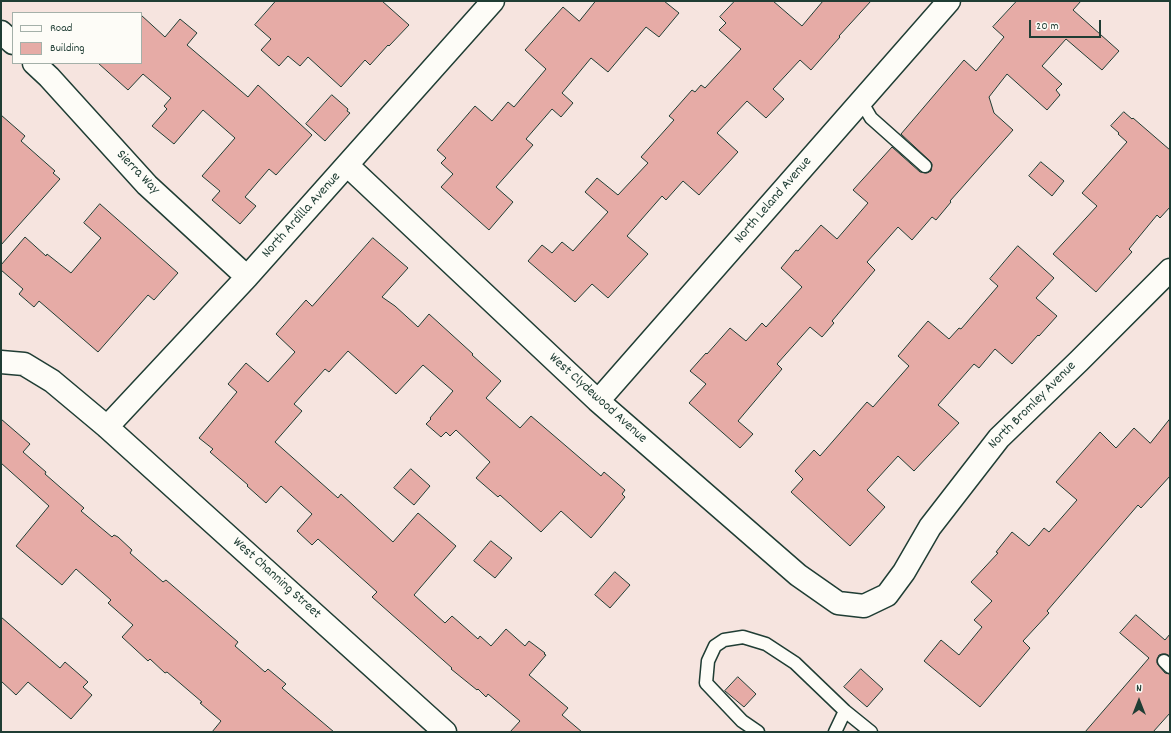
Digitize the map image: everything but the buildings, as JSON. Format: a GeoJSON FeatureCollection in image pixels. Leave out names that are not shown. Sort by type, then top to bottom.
{"type":"FeatureCollection","features":[{"type":"Feature","properties":{"kind":"street","name":"North Leland Avenue"},"geometry":{"type":"LineString","coordinates":[[598,401],[949,1]]}},
{"type":"Feature","properties":{"kind":"street","name":"North Ardilla Avenue"},"geometry":{"type":"LineString","coordinates":[[107,427],[247,277],[347,165],[483,5]]}},
{"type":"Feature","properties":{"kind":"street"},"geometry":{"type":"LineString","coordinates":[[1,32],[12,42]]}},
{"type":"Feature","properties":{"kind":"street","name":"Sierra Way"},"geometry":{"type":"LineString","coordinates":[[35,64],[49,77],[147,185],[247,277]]}},
{"type":"Feature","properties":{"kind":"street","name":"West Clydewood Avenue"},"geometry":{"type":"LineString","coordinates":[[347,165],[598,401],[798,575],[838,603],[864,606]]}},
{"type":"Feature","properties":{"kind":"street","name":"North Bromley Avenue"},"geometry":{"type":"LineString","coordinates":[[864,606],[887,595],[904,572],[930,526],[999,438],[1170,270]]}},
{"type":"Feature","properties":{"kind":"street","name":"West Channing Street"},"geometry":{"type":"LineString","coordinates":[[1,362],[24,364],[52,381],[107,427],[445,732]]}},
{"type":"Feature","properties":{"kind":"lane"},"geometry":{"type":"LineString","coordinates":[[861,101],[871,118],[925,166]]}},
{"type":"Feature","properties":{"kind":"lane"},"geometry":{"type":"LineString","coordinates":[[758,732],[742,721],[706,683],[708,661],[714,646],[724,640],[743,637],[766,644],[795,663],[845,711],[871,732]]}},
{"type":"Feature","properties":{"kind":"lane"},"geometry":{"type":"LineString","coordinates":[[835,732],[845,711]]}}]}
